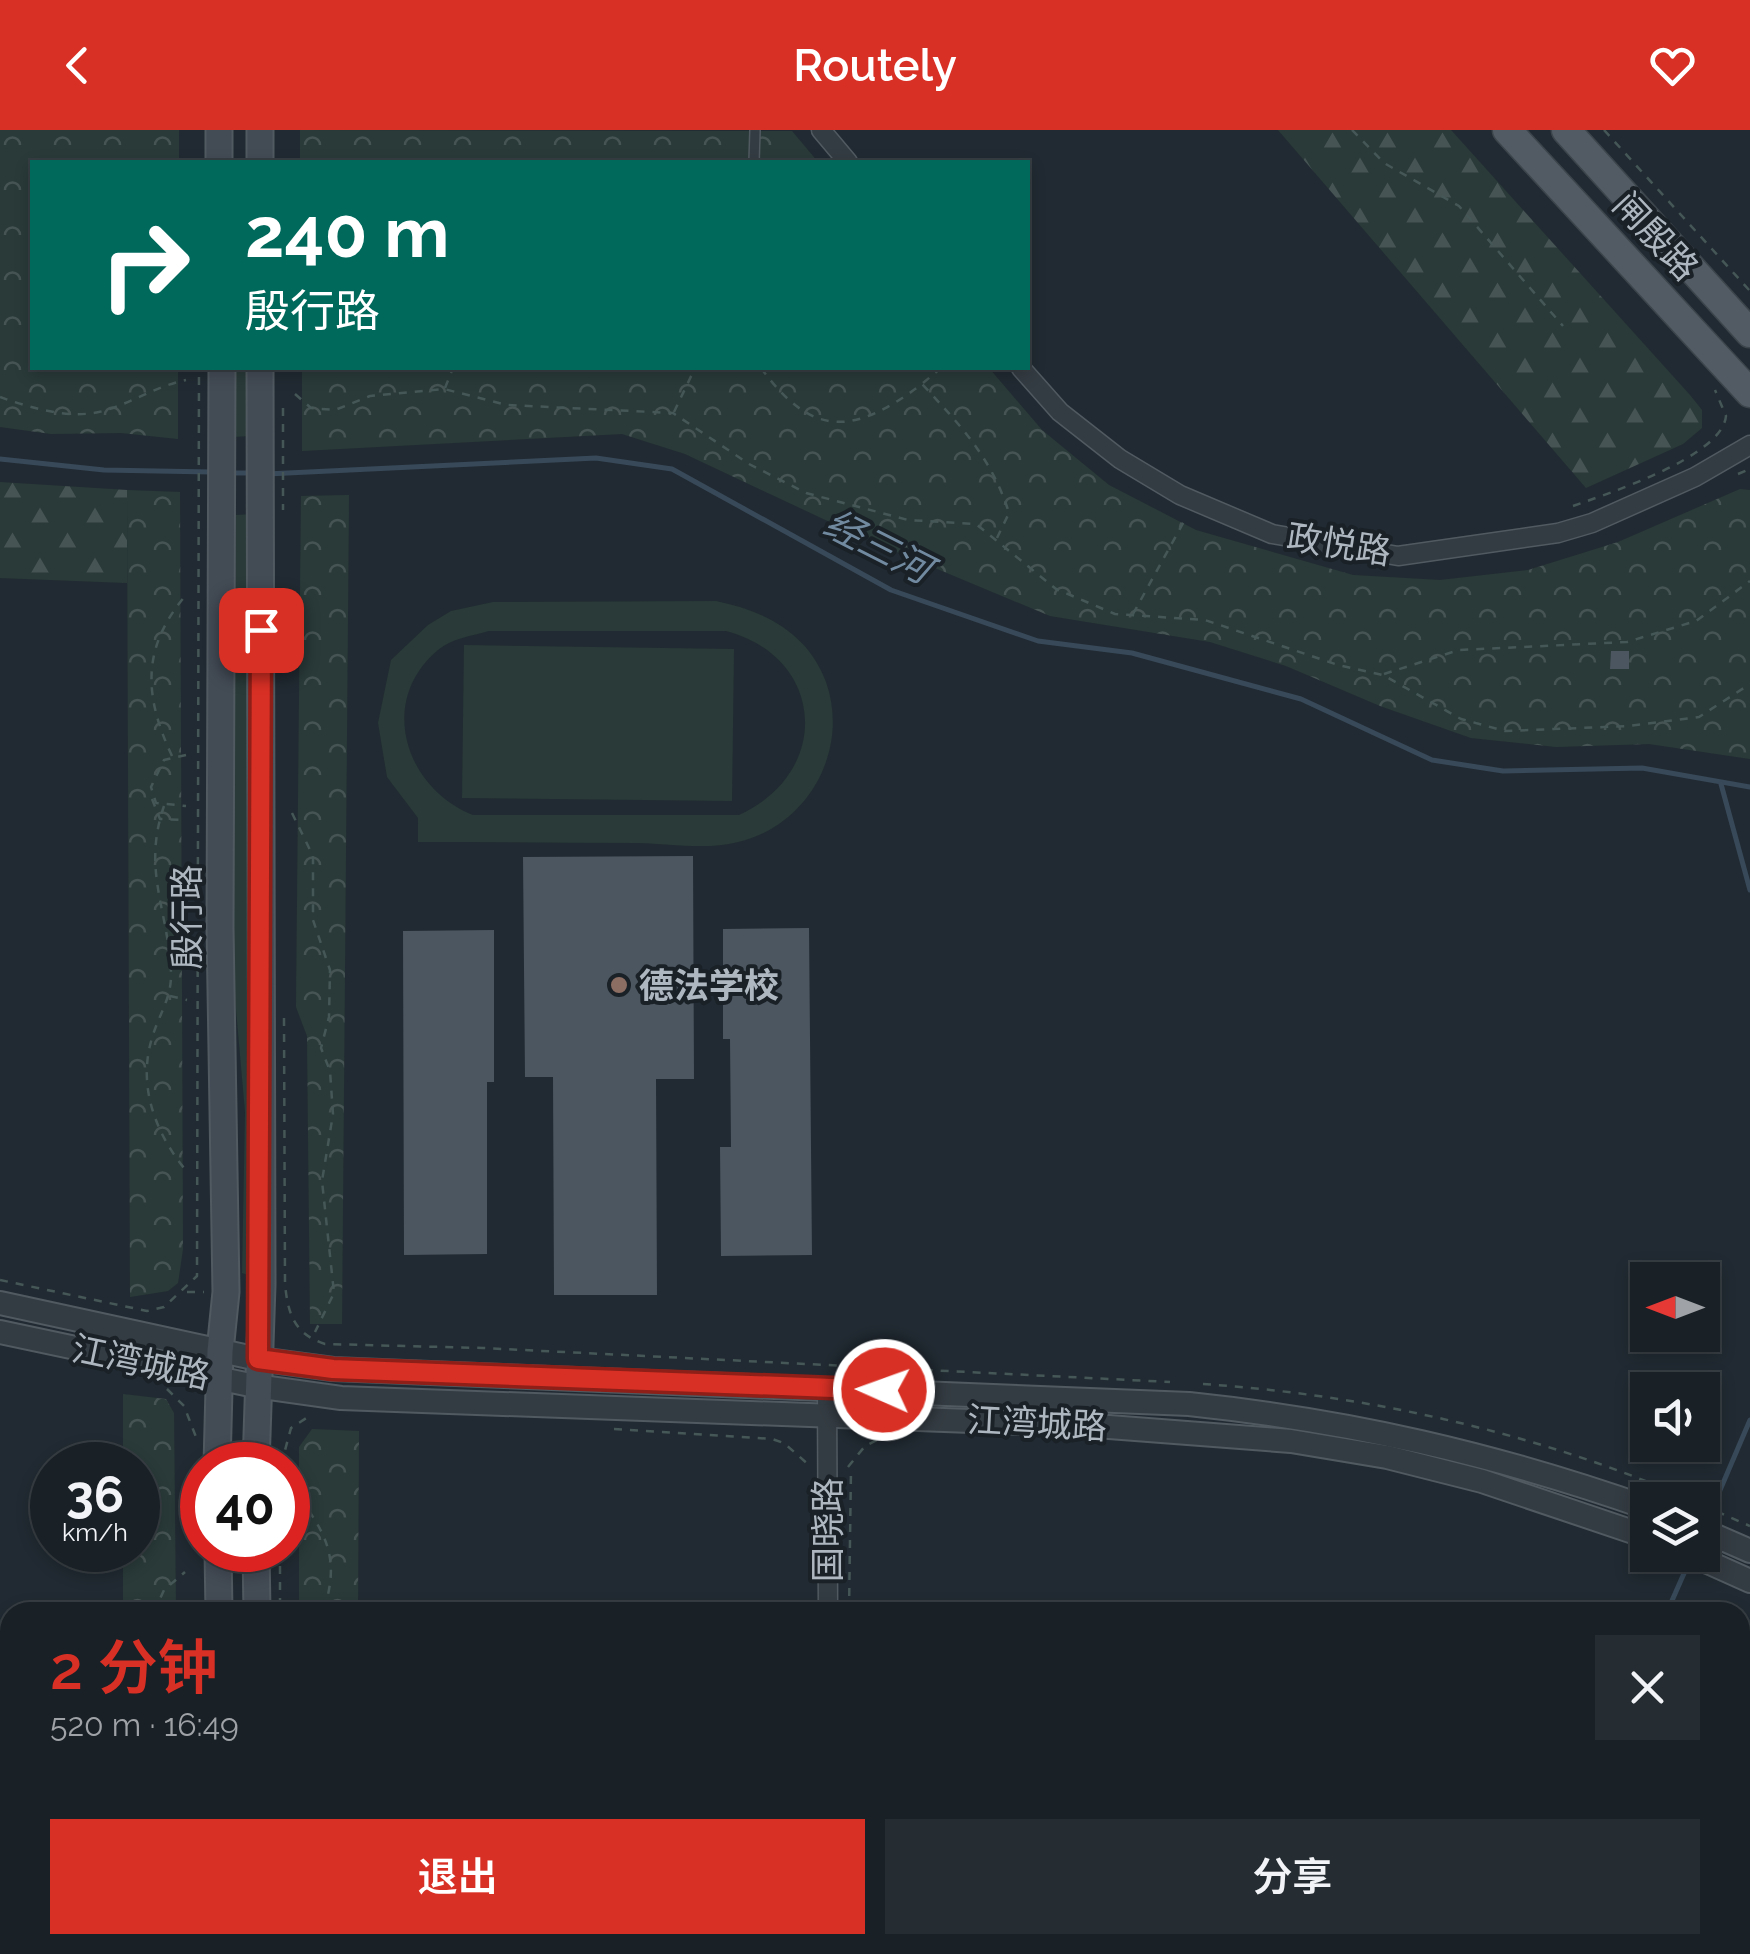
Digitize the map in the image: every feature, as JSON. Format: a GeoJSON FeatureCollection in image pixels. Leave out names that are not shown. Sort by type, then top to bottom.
{"type":"FeatureCollection","features":[{"type":"Feature","properties":{"kind":"main road"},"geometry":{"type":"LineString","coordinates":[[218,130],[219,160]]}},
{"type":"Feature","properties":{"kind":"main road"},"geometry":{"type":"LineString","coordinates":[[260,130],[260,160]]}},
{"type":"Feature","properties":{"kind":"main road","name":"闸殷路"},"geometry":{"type":"LineString","coordinates":[[1508,130],[1750,393]]}},
{"type":"Feature","properties":{"kind":"main road","name":"闸殷路"},"geometry":{"type":"LineString","coordinates":[[1566,130],[1750,333]]}},
{"type":"Feature","properties":{"kind":"main road"},"geometry":{"type":"LineString","coordinates":[[1696,335],[1711,333],[1721,324],[1713,294]]}},
{"type":"Feature","properties":{"kind":"main road","name":"殷行路"},"geometry":{"type":"LineString","coordinates":[[209,1442],[226,1292],[210,515],[210,438],[222,370]]}},
{"type":"Feature","properties":{"kind":"main road","name":"殷行路"},"geometry":{"type":"LineString","coordinates":[[256,1442],[272,515],[272,436],[260,370]]}},
{"type":"Feature","properties":{"kind":"main road"},"geometry":{"type":"LineString","coordinates":[[213,1572],[218,1602]]}},
{"type":"Feature","properties":{"kind":"main road"},"geometry":{"type":"LineString","coordinates":[[256,1572],[257,1602]]}},
{"type":"Feature","properties":{"kind":"street"},"geometry":{"type":"LineString","coordinates":[[822,130],[846,160]]}},
{"type":"Feature","properties":{"kind":"street","name":"政悦路"},"geometry":{"type":"LineString","coordinates":[[1022,370],[1060,412],[1120,459],[1195,502],[1272,534],[1398,556],[1575,528],[1695,477],[1750,445]]}},
{"type":"Feature","properties":{"kind":"street","name":"江湾城路"},"geometry":{"type":"LineString","coordinates":[[0,1303],[258,1359],[333,1369],[1189,1404],[1293,1415],[1488,1456],[1630,1502]]}},
{"type":"Feature","properties":{"kind":"street","name":"江湾城路"},"geometry":{"type":"LineString","coordinates":[[0,1332],[218,1379],[341,1398],[1188,1431],[1340,1448],[1482,1482],[1630,1531]]}},
{"type":"Feature","properties":{"kind":"street","name":"国晓路"},"geometry":{"type":"LineString","coordinates":[[827,1388],[828,1602]]}},
{"type":"Feature","properties":{"kind":"street"},"geometry":{"type":"LineString","coordinates":[[1720,1567],[1750,1581]]}},
{"type":"Feature","properties":{"kind":"lane"},"geometry":{"type":"LineString","coordinates":[[754,130],[754,160]]}},
{"type":"Feature","properties":{"kind":"path"},"geometry":{"type":"LineString","coordinates":[[1352,130],[1384,163],[1459,206],[1500,248],[1562,326]]}},
{"type":"Feature","properties":{"kind":"path","name":"闸殷路"},"geometry":{"type":"LineString","coordinates":[[1604,130],[1750,291]]}},
{"type":"Feature","properties":{"kind":"path"},"geometry":{"type":"LineString","coordinates":[[0,1280],[147,1311],[164,1307],[197,1276],[210,515],[210,438],[198,370]]}},
{"type":"Feature","properties":{"kind":"path"},"geometry":{"type":"LineString","coordinates":[[444,389],[453,370]]}},
{"type":"Feature","properties":{"kind":"path"},"geometry":{"type":"LineString","coordinates":[[673,413],[695,370]]}},
{"type":"Feature","properties":{"kind":"path"},"geometry":{"type":"LineString","coordinates":[[762,370],[784,399],[813,418],[839,426],[863,419],[939,370]]}},
{"type":"Feature","properties":{"kind":"path"},"geometry":{"type":"LineString","coordinates":[[0,398],[70,415],[100,412],[162,385],[186,380]]}},
{"type":"Feature","properties":{"kind":"path"},"geometry":{"type":"LineString","coordinates":[[922,384],[982,451],[998,478],[1008,512],[997,540]]}},
{"type":"Feature","properties":{"kind":"path"},"geometry":{"type":"LineString","coordinates":[[295,394],[312,408],[335,410],[370,396],[444,389],[507,405],[673,413],[749,464],[806,494],[908,520],[976,524],[1056,589],[1115,614],[1204,620],[1338,665],[1383,674],[1461,719],[1505,730],[1629,726],[1699,717],[1750,684]]}},
{"type":"Feature","properties":{"kind":"path"},"geometry":{"type":"LineString","coordinates":[[1573,506],[1670,466],[1718,438],[1726,416],[1714,390]]}},
{"type":"Feature","properties":{"kind":"path"},"geometry":{"type":"LineString","coordinates":[[272,436],[272,515]]}},
{"type":"Feature","properties":{"kind":"path"},"geometry":{"type":"LineString","coordinates":[[1133,615],[1195,502]]}},
{"type":"Feature","properties":{"kind":"path"},"geometry":{"type":"LineString","coordinates":[[1383,674],[1459,650],[1628,642],[1696,621],[1750,581]]}},
{"type":"Feature","properties":{"kind":"path"},"geometry":{"type":"LineString","coordinates":[[172,756],[155,720],[152,664],[160,633],[186,595]]}},
{"type":"Feature","properties":{"kind":"path"},"geometry":{"type":"LineString","coordinates":[[160,819],[152,797],[155,772],[172,756],[186,754]]}},
{"type":"Feature","properties":{"kind":"path"},"geometry":{"type":"LineString","coordinates":[[152,797],[164,806],[186,806]]}},
{"type":"Feature","properties":{"kind":"path"},"geometry":{"type":"LineString","coordinates":[[164,806],[153,849],[170,965],[169,996],[152,1037],[148,1088],[159,1130],[188,1173]]}},
{"type":"Feature","properties":{"kind":"path"},"geometry":{"type":"LineString","coordinates":[[292,812],[314,856],[312,920],[330,970],[329,1017],[321,1048],[330,1071],[333,1114],[322,1180],[334,1293],[315,1332]]}},
{"type":"Feature","properties":{"kind":"path"},"geometry":{"type":"LineString","coordinates":[[160,819],[186,820]]}},
{"type":"Feature","properties":{"kind":"path"},"geometry":{"type":"LineString","coordinates":[[170,965],[187,965]]}},
{"type":"Feature","properties":{"kind":"path"},"geometry":{"type":"LineString","coordinates":[[169,996],[187,1000]]}},
{"type":"Feature","properties":{"kind":"path"},"geometry":{"type":"LineString","coordinates":[[158,1386],[176,1395],[184,1406],[194,1442]]}},
{"type":"Feature","properties":{"kind":"path"},"geometry":{"type":"LineString","coordinates":[[287,1442],[298,1420],[322,1414]]}},
{"type":"Feature","properties":{"kind":"path"},"geometry":{"type":"LineString","coordinates":[[604,1429],[772,1439],[784,1443],[807,1466],[851,1467]]}},
{"type":"Feature","properties":{"kind":"path"},"geometry":{"type":"LineString","coordinates":[[849,1602],[851,1467],[865,1446],[892,1436]]}},
{"type":"Feature","properties":{"kind":"path"},"geometry":{"type":"LineString","coordinates":[[310,1511],[332,1559],[334,1576],[326,1602]]}},
{"type":"Feature","properties":{"kind":"path"},"geometry":{"type":"LineString","coordinates":[[1720,1521],[1739,1538],[1750,1526]]}},
{"type":"Feature","properties":{"kind":"path"},"geometry":{"type":"LineString","coordinates":[[159,1602],[164,1590],[185,1572]]}},
{"type":"Feature","properties":{"kind":"path"},"geometry":{"type":"LineString","coordinates":[[280,1572],[280,1602]]}},
{"type":"Feature","properties":{"kind":"green space"},"geometry":{"type":"Polygon","coordinates":[[[0,130],[179,130],[179,160],[30,160],[30,370],[178,370],[178,439],[121,433],[51,434],[0,427],[0,130]]]}},
{"type":"Feature","properties":{"kind":"green space"},"geometry":{"type":"Polygon","coordinates":[[[300,130],[792,131],[816,160],[300,160],[300,130]]]}},
{"type":"Feature","properties":{"kind":"green space"},"geometry":{"type":"Polygon","coordinates":[[[1278,130],[1451,130],[1690,395],[1702,410],[1702,428],[1683,444],[1586,488],[1278,130]]]}},
{"type":"Feature","properties":{"kind":"green space"},"geometry":{"type":"Polygon","coordinates":[[[233,370],[250,370],[250,436],[233,437],[233,370]]]}},
{"type":"Feature","properties":{"kind":"green space"},"geometry":{"type":"Polygon","coordinates":[[[302,370],[991,370],[1042,430],[1109,485],[1196,530],[1353,575],[1440,580],[1528,570],[1618,542],[1740,489],[1750,490],[1750,759],[1649,744],[1556,747],[1471,738],[1380,706],[1286,666],[1210,642],[1050,616],[868,540],[685,454],[622,434],[302,451],[302,370]]]}},
{"type":"Feature","properties":{"kind":"green space"},"geometry":{"type":"Polygon","coordinates":[[[0,482],[127,490],[127,583],[0,578],[0,482]]]}},
{"type":"Feature","properties":{"kind":"green space"},"geometry":{"type":"Polygon","coordinates":[[[127,490],[180,492],[183,1249],[178,1283],[168,1291],[130,1297],[127,490]]]}},
{"type":"Feature","properties":{"kind":"green space"},"geometry":{"type":"Polygon","coordinates":[[[349,495],[342,1324],[310,1324],[307,1036],[296,1007],[301,496],[349,495]]]}},
{"type":"Feature","properties":{"kind":"green space"},"geometry":{"type":"Polygon","coordinates":[[[252,514],[248,1275],[242,1273],[245,1112],[232,964],[236,515],[252,514]]]}},
{"type":"Feature","properties":{"kind":"green space"},"geometry":{"type":"Polygon","coordinates":[[[716,601],[768,618],[808,650],[826,682],[832,733],[817,782],[785,820],[763,833],[726,844],[418,842],[418,818],[387,777],[378,723],[391,660],[428,625],[451,611],[493,602],[716,601]],[[489,631],[462,638],[438,650],[419,671],[408,694],[404,718],[407,742],[430,785],[449,802],[473,815],[739,815],[769,796],[791,772],[802,745],[805,717],[798,689],[783,665],[759,645],[726,631],[489,631]]]}},
{"type":"Feature","properties":{"kind":"green space"},"geometry":{"type":"Polygon","coordinates":[[[464,645],[734,649],[732,801],[462,798],[464,645]]]}},
{"type":"Feature","properties":{"kind":"green space"},"geometry":{"type":"Polygon","coordinates":[[[123,1394],[166,1399],[174,1413],[176,1602],[123,1602],[123,1572],[160,1572],[160,1442],[123,1442],[123,1394]]]}},
{"type":"Feature","properties":{"kind":"green space"},"geometry":{"type":"Polygon","coordinates":[[[312,1429],[359,1431],[358,1602],[299,1602],[299,1572],[310,1572],[310,1442],[303,1442],[312,1429]]]}},
{"type":"Feature","properties":{"kind":"building"},"geometry":{"type":"Polygon","coordinates":[[[1611,651],[1629,651],[1629,669],[1610,669],[1611,651]]]}},
{"type":"Feature","properties":{"kind":"building"},"geometry":{"type":"Polygon","coordinates":[[[693,856],[694,1079],[656,1079],[657,1295],[554,1295],[553,1077],[525,1077],[523,857],[693,856]]]}},
{"type":"Feature","properties":{"kind":"building"},"geometry":{"type":"Polygon","coordinates":[[[809,928],[812,1255],[721,1256],[720,1147],[731,1147],[730,1039],[723,1039],[723,929],[809,928]]]}},
{"type":"Feature","properties":{"kind":"building"},"geometry":{"type":"Polygon","coordinates":[[[494,930],[494,1082],[487,1082],[487,1254],[404,1255],[403,931],[494,930]]]}},
{"type":"Feature","properties":{"kind":"waterway","name":"经三河"},"geometry":{"type":"LineString","coordinates":[[267,474],[596,458],[672,469],[891,590],[1038,641],[1132,653],[1301,699],[1432,760],[1503,771],[1642,768],[1750,787]]}},
{"type":"Feature","properties":{"kind":"waterway","name":"经三河"},"geometry":{"type":"LineString","coordinates":[[0,459],[104,470],[211,472]]}},
{"type":"Feature","properties":{"kind":"waterway","name":"经三河"},"geometry":{"type":"LineString","coordinates":[[227,473],[251,473]]}},
{"type":"Feature","properties":{"kind":"waterway"},"geometry":{"type":"LineString","coordinates":[[1721,784],[1750,890]]}},
{"type":"Feature","properties":{"kind":"waterway"},"geometry":{"type":"LineString","coordinates":[[1720,1490],[1750,1420]]}},
{"type":"Feature","properties":{"kind":"waterway"},"geometry":{"type":"LineString","coordinates":[[1671,1602],[1685,1572]]}},
{"type":"Feature","properties":{"kind":"place","name":"德法学校"},"geometry":{"type":"Point","coordinates":[619,985]}},
{"type":"Feature","properties":{"kind":"route"},"geometry":{"type":"LineString","coordinates":[[261,630],[258,931],[262,1284],[258,1359],[333,1369],[884,1390]]}}]}
